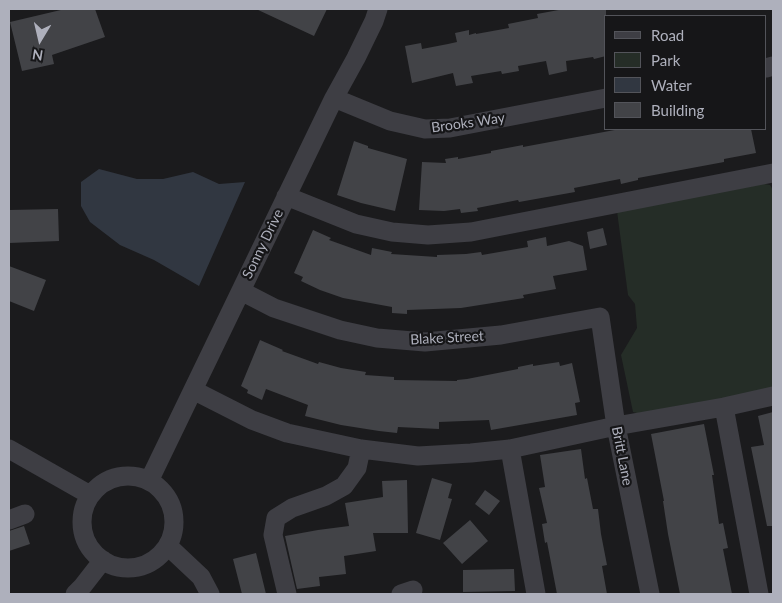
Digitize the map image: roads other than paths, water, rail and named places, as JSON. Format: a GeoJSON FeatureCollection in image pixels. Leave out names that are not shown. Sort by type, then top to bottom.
{"type":"FeatureCollection","features":[{"type":"Feature","properties":{"kind":"street","name":"Sonny Drive"},"geometry":{"type":"LineString","coordinates":[[149,481],[286,196],[374,21],[378,9]]}},
{"type":"Feature","properties":{"kind":"street","name":"Brooks Way"},"geometry":{"type":"LineString","coordinates":[[334,98],[390,121],[425,130],[450,128],[604,98]]}},
{"type":"Feature","properties":{"kind":"street"},"geometry":{"type":"LineString","coordinates":[[286,196],[356,224],[392,232],[428,235],[471,232],[773,173]]}},
{"type":"Feature","properties":{"kind":"street","name":"Blake Street"},"geometry":{"type":"LineString","coordinates":[[240,291],[274,308],[340,330],[377,338],[425,342],[501,335],[600,317]]}},
{"type":"Feature","properties":{"kind":"street","name":"Britt Lane"},"geometry":{"type":"LineString","coordinates":[[600,317],[616,426],[650,594]]}},
{"type":"Feature","properties":{"kind":"street"},"geometry":{"type":"LineString","coordinates":[[193,390],[252,420],[287,433],[361,449],[418,456],[510,449],[616,426],[724,407],[773,396]]}},
{"type":"Feature","properties":{"kind":"street"},"geometry":{"type":"LineString","coordinates":[[724,407],[759,594]]}},
{"type":"Feature","properties":{"kind":"street"},"geometry":{"type":"LineString","coordinates":[[9,448],[90,495]]}},
{"type":"Feature","properties":{"kind":"street"},"geometry":{"type":"LineString","coordinates":[[287,594],[273,534],[276,518],[292,508],[326,496],[344,486],[357,468],[361,449]]}},
{"type":"Feature","properties":{"kind":"street"},"geometry":{"type":"LineString","coordinates":[[510,449],[536,594]]}},
{"type":"Feature","properties":{"kind":"street"},"geometry":{"type":"LineString","coordinates":[[132,475],[149,481],[160,488],[170,500],[174,515],[174,531],[168,546],[158,557],[144,565],[129,568],[113,565],[103,560],[90,547],[84,535],[83,514],[90,495],[101,484],[116,477],[132,475]]}},
{"type":"Feature","properties":{"kind":"street"},"geometry":{"type":"LineString","coordinates":[[168,546],[202,578],[210,594]]}},
{"type":"Feature","properties":{"kind":"street"},"geometry":{"type":"LineString","coordinates":[[75,594],[103,560]]}},
{"type":"Feature","properties":{"kind":"water"},"geometry":{"type":"Polygon","coordinates":[[[99,169],[137,179],[163,179],[193,172],[219,184],[245,182],[199,286],[154,260],[120,245],[90,222],[81,206],[81,182],[99,169]]]}}]}
